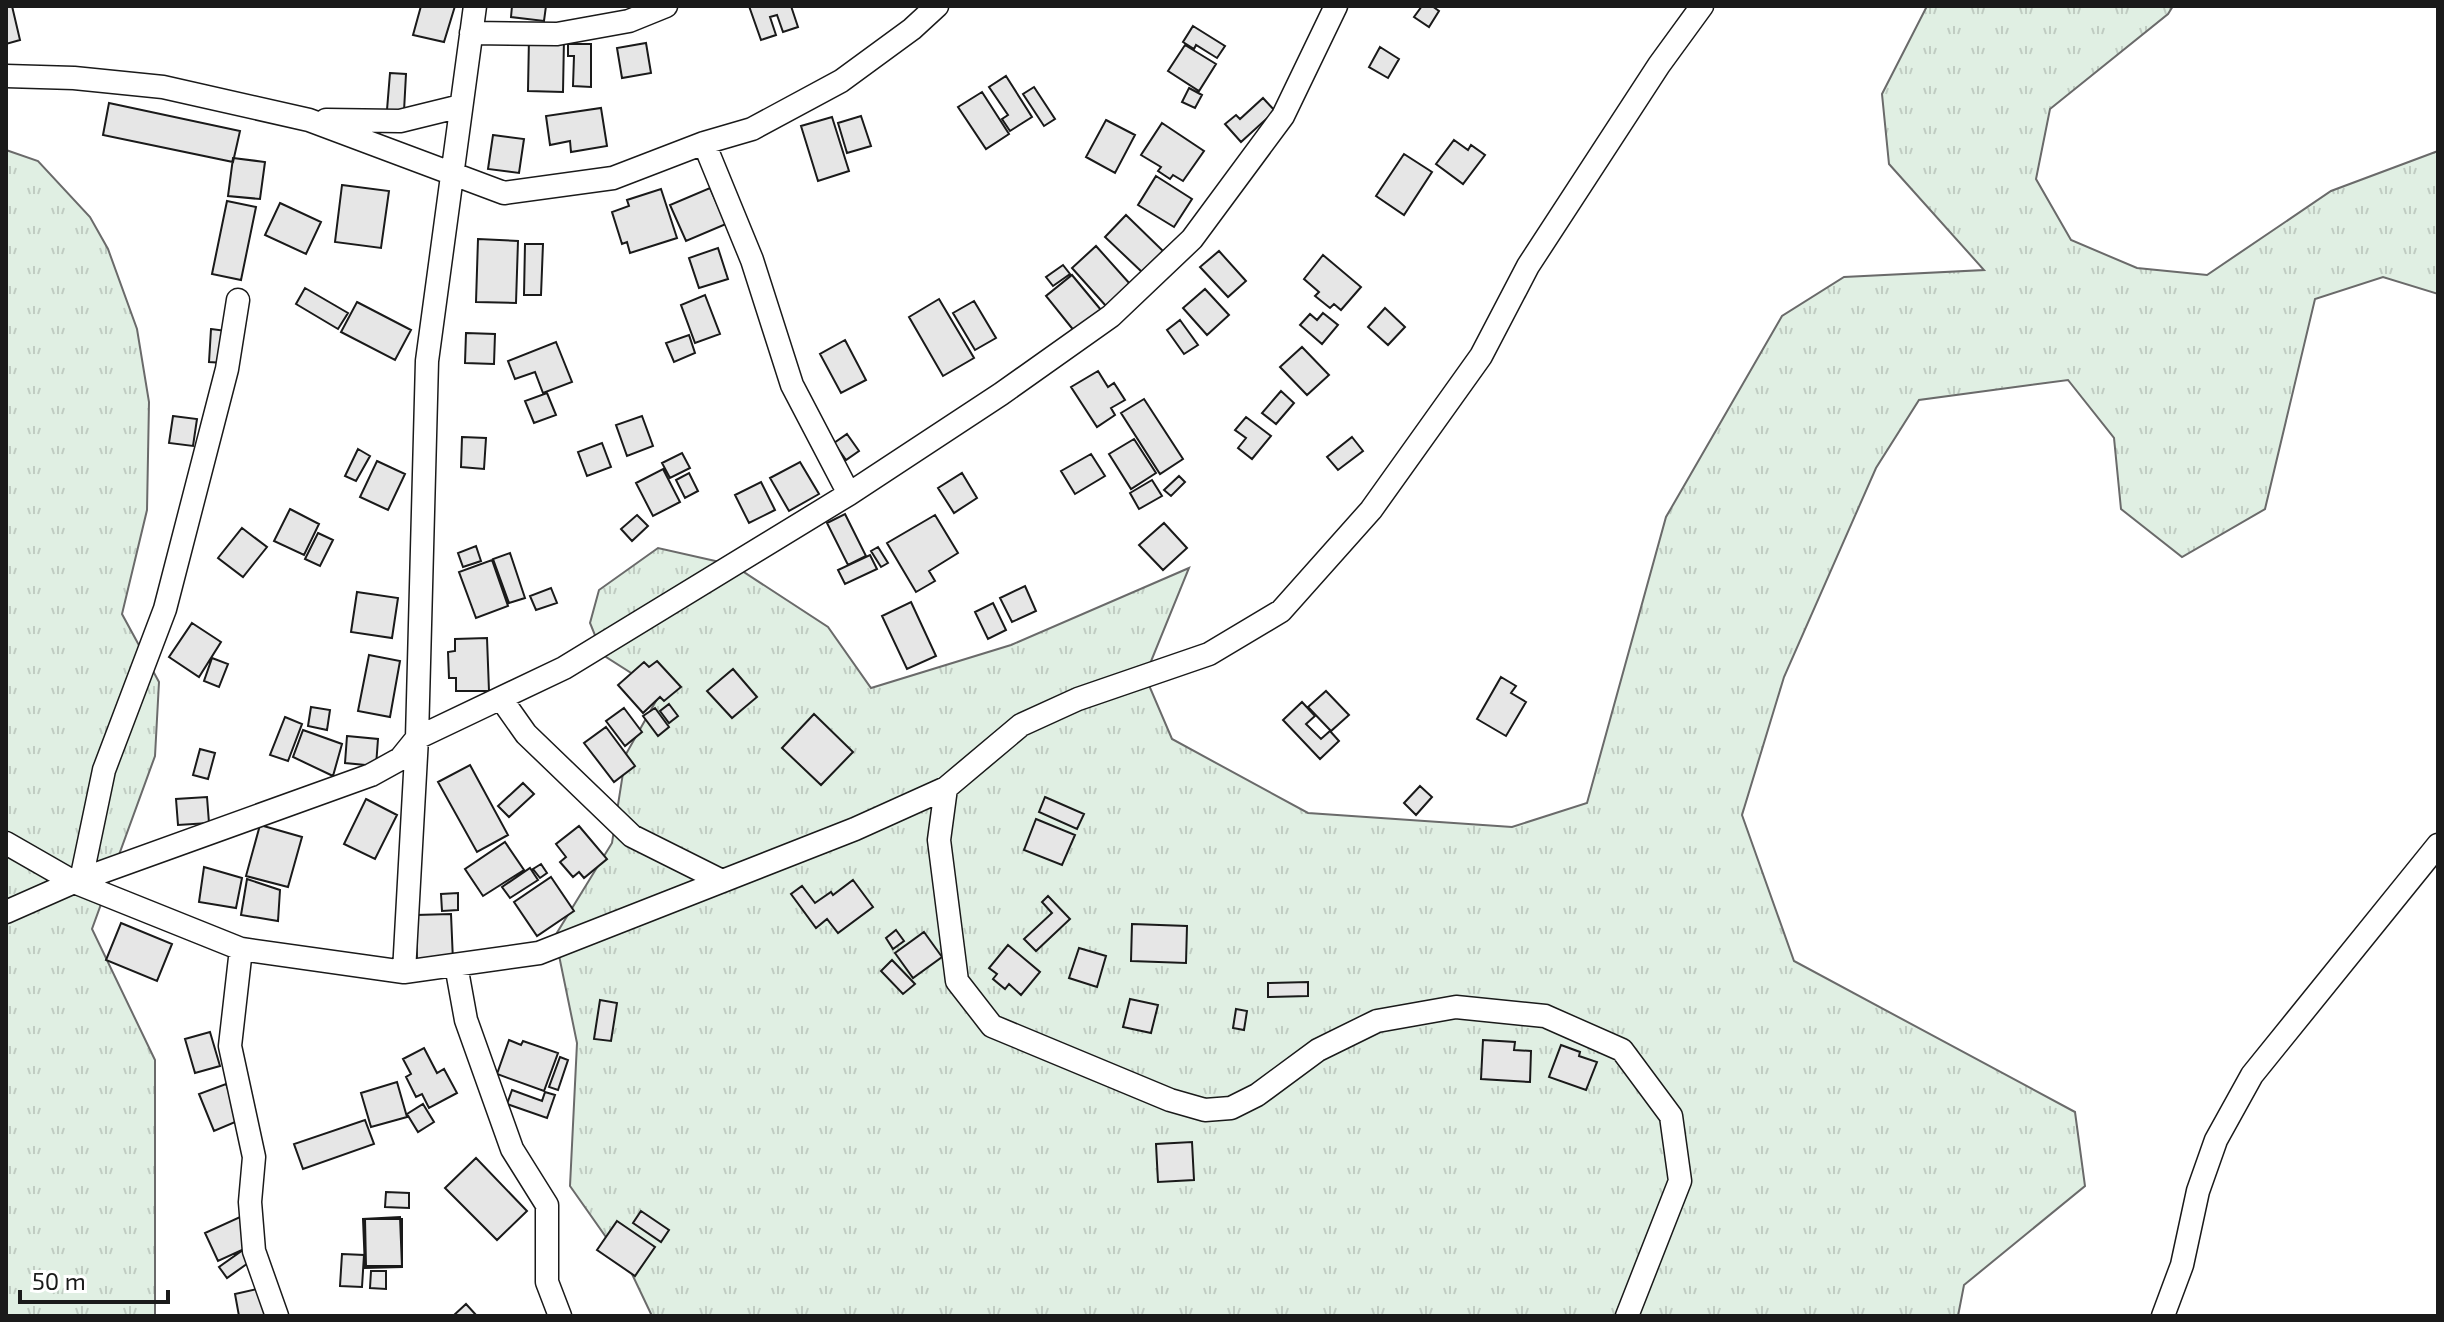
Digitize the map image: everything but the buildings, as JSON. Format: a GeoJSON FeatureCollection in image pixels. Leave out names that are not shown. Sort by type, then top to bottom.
{"type":"FeatureCollection","features":[{"type":"Feature","properties":{"kind":"street"},"geometry":{"type":"LineString","coordinates":[[404,972],[417,738],[427,361],[475,6]]}},
{"type":"Feature","properties":{"kind":"street"},"geometry":{"type":"LineString","coordinates":[[471,33],[557,34],[629,21],[666,6]]}},
{"type":"Feature","properties":{"kind":"street"},"geometry":{"type":"LineString","coordinates":[[6,76],[74,78],[163,87],[309,120],[504,193],[613,178],[704,143],[752,129],[841,81],[912,29],[937,6]]}},
{"type":"Feature","properties":{"kind":"street"},"geometry":{"type":"LineString","coordinates":[[6,912],[77,881],[371,775],[400,759],[417,738],[564,668],[849,494],[1001,394],[1111,316],[1192,239],[1283,116],[1336,6]]}},
{"type":"Feature","properties":{"kind":"street"},"geometry":{"type":"LineString","coordinates":[[6,843],[77,881],[241,949],[404,972],[539,953],[855,829],[946,788],[1021,725],[1078,699],[1209,654],[1281,611],[1371,510],[1481,356],[1528,266],[1651,77],[1702,6]]}},
{"type":"Feature","properties":{"kind":"street"},"geometry":{"type":"LineString","coordinates":[[309,120],[400,121],[461,106]]}},
{"type":"Feature","properties":{"kind":"street"},"geometry":{"type":"LineString","coordinates":[[704,143],[752,260],[792,385],[849,494]]}},
{"type":"Feature","properties":{"kind":"street"},"geometry":{"type":"LineString","coordinates":[[77,881],[104,770],[165,609],[227,369],[238,300]]}},
{"type":"Feature","properties":{"kind":"street"},"geometry":{"type":"LineString","coordinates":[[502,700],[526,734],[632,836],[722,881]]}},
{"type":"Feature","properties":{"kind":"street"},"geometry":{"type":"LineString","coordinates":[[946,788],[939,840],[957,981],[992,1026],[1170,1100],[1205,1110],[1231,1108],[1257,1095],[1318,1050],[1377,1021],[1456,1007],[1545,1016],[1622,1050],[1671,1116],[1680,1181],[1627,1316]]}},
{"type":"Feature","properties":{"kind":"street"},"geometry":{"type":"LineString","coordinates":[[2163,1316],[2182,1265],[2198,1191],[2216,1140],[2252,1075],[2438,845]]}},
{"type":"Feature","properties":{"kind":"street"},"geometry":{"type":"LineString","coordinates":[[241,949],[230,1046],[254,1157],[250,1202],[254,1251],[277,1316]]}},
{"type":"Feature","properties":{"kind":"street"},"geometry":{"type":"LineString","coordinates":[[456,965],[466,1020],[512,1149],[547,1205],[547,1282],[560,1316]]}},
{"type":"Feature","properties":{"kind":"green space"},"geometry":{"type":"Polygon","coordinates":[[[1927,6],[2173,6],[2168,14],[2050,109],[2036,179],[2071,240],[2137,268],[2207,275],[2331,191],[2438,151],[2438,294],[2383,277],[2315,299],[2265,509],[2182,557],[2121,509],[2114,438],[2068,380],[1919,400],[1876,468],[1784,677],[1742,815],[1794,961],[2075,1112],[2085,1186],[1964,1285],[1958,1316],[652,1316],[632,1274],[570,1186],[577,1043],[555,936],[612,843],[626,754],[661,692],[603,655],[590,623],[599,590],[658,548],[733,565],[828,627],[871,688],[1011,645],[1189,568],[1145,676],[1172,739],[1308,813],[1512,827],[1587,803],[1666,517],[1782,316],[1844,277],[1984,270],[1889,164],[1882,94],[1927,6]]]}},
{"type":"Feature","properties":{"kind":"green space"},"geometry":{"type":"Polygon","coordinates":[[[6,150],[38,161],[90,217],[108,249],[137,329],[149,402],[147,510],[122,614],[159,682],[155,756],[92,929],[155,1060],[155,1316],[6,1316],[6,150]]]}}]}
